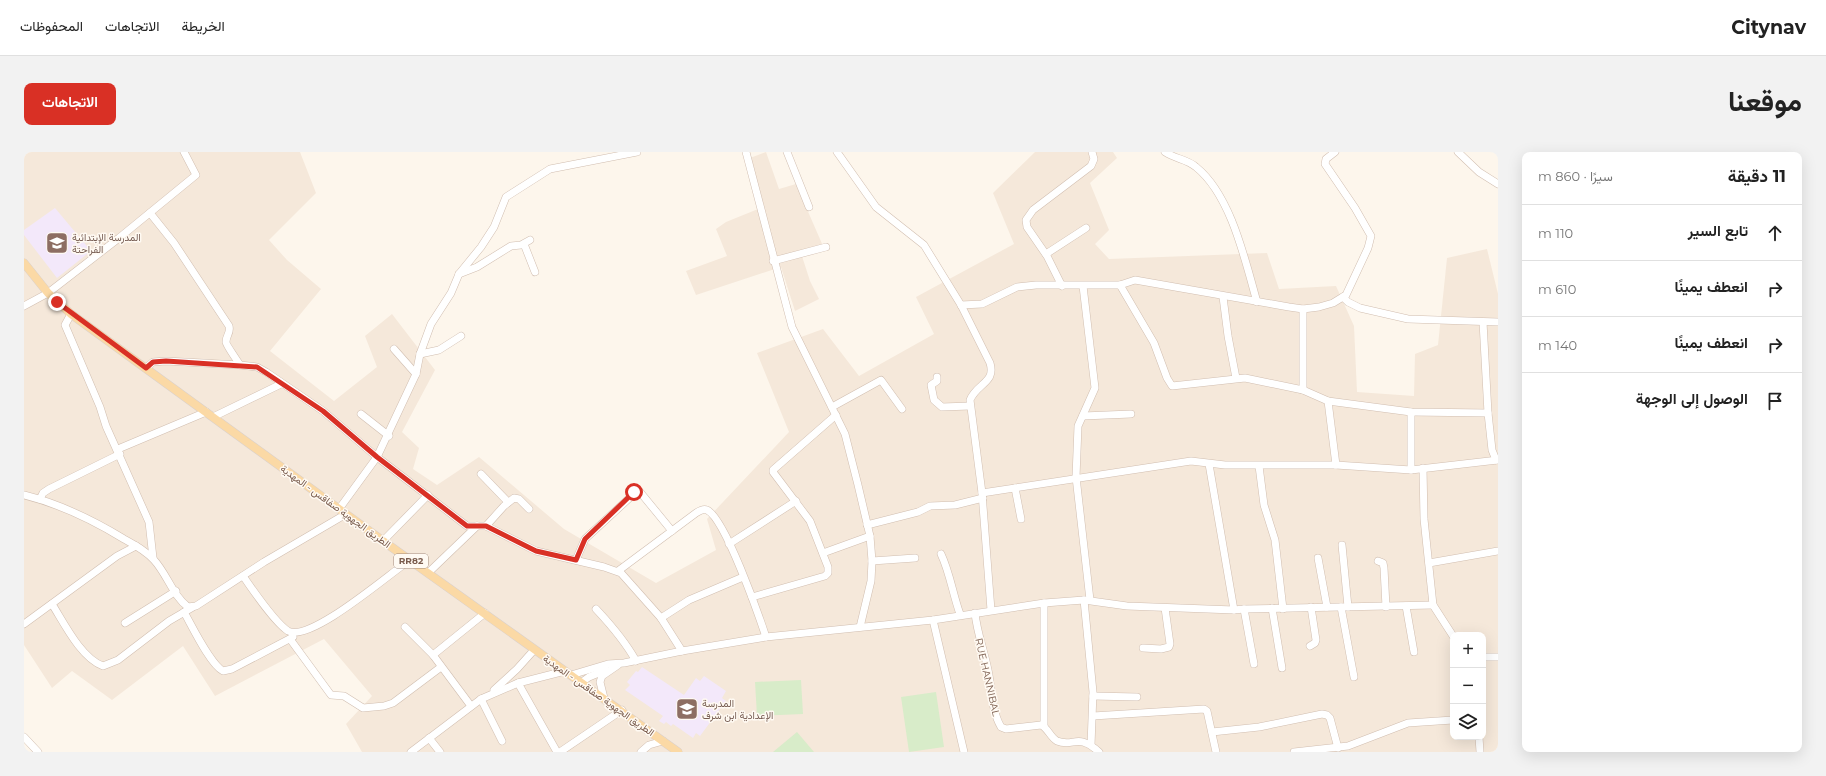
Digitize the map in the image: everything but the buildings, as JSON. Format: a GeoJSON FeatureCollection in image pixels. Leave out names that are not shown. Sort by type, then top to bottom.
{"type":"FeatureCollection","features":[{"type":"Feature","properties":{"kind":"main road","name":"الطريق الجهوية صفاقس - المهدية"},"geometry":{"type":"LineString","coordinates":[[24,263],[48,293],[71,314],[534,650],[622,710],[678,752]]}},
{"type":"Feature","properties":{"kind":"street"},"geometry":{"type":"LineString","coordinates":[[24,306],[48,293],[196,175],[184,152]]}},
{"type":"Feature","properties":{"kind":"street"},"geometry":{"type":"LineString","coordinates":[[52,604],[84,653],[97,664],[103,666],[118,660],[184,612],[343,512],[377,457],[388,436],[416,374],[420,354],[431,324],[451,293],[459,274],[481,247],[494,226],[504,200],[508,195],[550,169],[637,152]]}},
{"type":"Feature","properties":{"kind":"street"},"geometry":{"type":"LineString","coordinates":[[746,152],[773,261],[792,327],[802,351],[832,407],[849,448],[870,536],[872,560],[870,581],[860,627]]}},
{"type":"Feature","properties":{"kind":"street"},"geometry":{"type":"LineString","coordinates":[[787,152],[809,207]]}},
{"type":"Feature","properties":{"kind":"street"},"geometry":{"type":"LineString","coordinates":[[837,152],[876,207],[924,245],[961,306],[992,369],[990,378],[972,395],[970,406],[982,495],[991,610]]}},
{"type":"Feature","properties":{"kind":"street"},"geometry":{"type":"LineString","coordinates":[[1062,286],[1046,254],[1029,230],[1026,220],[1033,210],[1091,166],[1094,159],[1092,152]]}},
{"type":"Feature","properties":{"kind":"street"},"geometry":{"type":"LineString","coordinates":[[1166,152],[1175,158],[1195,166],[1214,187],[1237,235],[1257,302]]}},
{"type":"Feature","properties":{"kind":"street"},"geometry":{"type":"LineString","coordinates":[[961,306],[982,304],[1017,286],[1120,285],[1129,282],[1143,281],[1224,297],[1302,309],[1319,308],[1343,297],[1350,289],[1368,248],[1371,236],[1355,208],[1325,164],[1326,159],[1335,152]]}},
{"type":"Feature","properties":{"kind":"street"},"geometry":{"type":"LineString","coordinates":[[1458,152],[1479,172],[1498,184]]}},
{"type":"Feature","properties":{"kind":"street"},"geometry":{"type":"LineString","coordinates":[[150,213],[174,243],[229,326],[230,331],[226,339],[226,345],[240,365]]}},
{"type":"Feature","properties":{"kind":"street"},"geometry":{"type":"LineString","coordinates":[[1046,254],[1086,228]]}},
{"type":"Feature","properties":{"kind":"street"},"geometry":{"type":"LineString","coordinates":[[459,274],[478,267],[511,246],[524,244],[530,240]]}},
{"type":"Feature","properties":{"kind":"street"},"geometry":{"type":"LineString","coordinates":[[524,244],[535,272]]}},
{"type":"Feature","properties":{"kind":"street"},"geometry":{"type":"LineString","coordinates":[[773,261],[826,247]]}},
{"type":"Feature","properties":{"kind":"street"},"geometry":{"type":"LineString","coordinates":[[1120,285],[1154,343],[1167,378],[1172,386],[1236,378],[1303,390],[1328,401],[1411,412],[1488,413]]}},
{"type":"Feature","properties":{"kind":"street"},"geometry":{"type":"LineString","coordinates":[[1082,286],[1095,388],[1078,426],[1076,477],[1087,600],[1093,696],[1091,745]]}},
{"type":"Feature","properties":{"kind":"street"},"geometry":{"type":"LineString","coordinates":[[1224,297],[1236,378]]}},
{"type":"Feature","properties":{"kind":"street"},"geometry":{"type":"LineString","coordinates":[[1343,297],[1354,306],[1403,318],[1498,322]]}},
{"type":"Feature","properties":{"kind":"street"},"geometry":{"type":"LineString","coordinates":[[1302,309],[1303,390]]}},
{"type":"Feature","properties":{"kind":"street"},"geometry":{"type":"LineString","coordinates":[[71,314],[65,324],[106,426],[119,452],[149,522],[153,558]]}},
{"type":"Feature","properties":{"kind":"street"},"geometry":{"type":"LineString","coordinates":[[867,525],[918,512],[930,506],[955,505],[982,495],[1015,488],[1076,477],[1178,462],[1259,466],[1336,465],[1411,470],[1497,460],[1492,450],[1488,413],[1484,322]]}},
{"type":"Feature","properties":{"kind":"street"},"geometry":{"type":"LineString","coordinates":[[420,354],[439,350],[461,336]]}},
{"type":"Feature","properties":{"kind":"street"},"geometry":{"type":"LineString","coordinates":[[394,349],[416,374]]}},
{"type":"Feature","properties":{"kind":"street"},"geometry":{"type":"LineString","coordinates":[[146,368],[153,362],[166,361],[257,367],[323,411],[377,457],[467,526],[486,526],[536,551],[618,571],[626,576],[661,618],[682,651]]}},
{"type":"Feature","properties":{"kind":"street"},"geometry":{"type":"LineString","coordinates":[[937,377],[937,381],[931,385],[934,400],[942,407],[970,406]]}},
{"type":"Feature","properties":{"kind":"street"},"geometry":{"type":"LineString","coordinates":[[832,407],[881,380],[902,409]]}},
{"type":"Feature","properties":{"kind":"street"},"geometry":{"type":"LineString","coordinates":[[40,499],[43,493],[49,489],[119,452],[281,384]]}},
{"type":"Feature","properties":{"kind":"street"},"geometry":{"type":"LineString","coordinates":[[1328,401],[1336,465]]}},
{"type":"Feature","properties":{"kind":"street"},"geometry":{"type":"LineString","coordinates":[[1411,412],[1411,470]]}},
{"type":"Feature","properties":{"kind":"street"},"geometry":{"type":"LineString","coordinates":[[361,414],[388,436]]}},
{"type":"Feature","properties":{"kind":"street"},"geometry":{"type":"LineString","coordinates":[[1083,416],[1131,414]]}},
{"type":"Feature","properties":{"kind":"street"},"geometry":{"type":"LineString","coordinates":[[752,597],[827,574],[828,570],[823,553],[810,521],[773,470],[836,416]]}},
{"type":"Feature","properties":{"kind":"street"},"geometry":{"type":"LineString","coordinates":[[1209,464],[1234,610]]}},
{"type":"Feature","properties":{"kind":"street"},"geometry":{"type":"LineString","coordinates":[[1259,466],[1264,505],[1275,540],[1283,609]]}},
{"type":"Feature","properties":{"kind":"street"},"geometry":{"type":"LineString","coordinates":[[1424,468],[1424,519],[1430,563],[1433,605],[1450,632]]}},
{"type":"Feature","properties":{"kind":"street"},"geometry":{"type":"LineString","coordinates":[[481,474],[508,502]]}},
{"type":"Feature","properties":{"kind":"street"},"geometry":{"type":"LineString","coordinates":[[1015,488],[1021,519]]}},
{"type":"Feature","properties":{"kind":"street"},"geometry":{"type":"LineString","coordinates":[[576,560],[585,539],[637,491],[640,492],[672,531]]}},
{"type":"Feature","properties":{"kind":"street"},"geometry":{"type":"LineString","coordinates":[[24,495],[67,509],[105,527],[136,546],[153,558],[184,604],[192,607]]}},
{"type":"Feature","properties":{"kind":"street"},"geometry":{"type":"LineString","coordinates":[[383,541],[428,495]]}},
{"type":"Feature","properties":{"kind":"street"},"geometry":{"type":"LineString","coordinates":[[486,526],[508,502],[518,498],[529,509]]}},
{"type":"Feature","properties":{"kind":"street"},"geometry":{"type":"LineString","coordinates":[[729,544],[796,502]]}},
{"type":"Feature","properties":{"kind":"street"},"geometry":{"type":"LineString","coordinates":[[618,571],[699,511],[706,510],[713,515],[729,544],[752,597],[766,638]]}},
{"type":"Feature","properties":{"kind":"street"},"geometry":{"type":"LineString","coordinates":[[428,573],[477,526]]}},
{"type":"Feature","properties":{"kind":"street"},"geometry":{"type":"LineString","coordinates":[[823,553],[870,536]]}},
{"type":"Feature","properties":{"kind":"street"},"geometry":{"type":"LineString","coordinates":[[1342,545],[1345,607],[1354,677]]}},
{"type":"Feature","properties":{"kind":"street"},"geometry":{"type":"LineString","coordinates":[[24,624],[117,556],[136,546]]}},
{"type":"Feature","properties":{"kind":"street"},"geometry":{"type":"LineString","coordinates":[[1430,563],[1498,551]]}},
{"type":"Feature","properties":{"kind":"street"},"geometry":{"type":"LineString","coordinates":[[941,554],[947,566],[951,590],[960,614]]}},
{"type":"Feature","properties":{"kind":"street"},"geometry":{"type":"LineString","coordinates":[[872,560],[915,558]]}},
{"type":"Feature","properties":{"kind":"street"},"geometry":{"type":"LineString","coordinates":[[1318,558],[1327,607]]}},
{"type":"Feature","properties":{"kind":"street"},"geometry":{"type":"LineString","coordinates":[[243,576],[286,629],[298,633],[318,625],[358,601],[395,570],[410,560]]}},
{"type":"Feature","properties":{"kind":"street"},"geometry":{"type":"LineString","coordinates":[[1378,561],[1383,563],[1384,568],[1386,607]]}},
{"type":"Feature","properties":{"kind":"street"},"geometry":{"type":"LineString","coordinates":[[661,618],[689,600],[743,577]]}},
{"type":"Feature","properties":{"kind":"street"},"geometry":{"type":"LineString","coordinates":[[125,623],[176,591]]}},
{"type":"Feature","properties":{"kind":"street"},"geometry":{"type":"LineString","coordinates":[[485,697],[518,683],[682,651],[766,638],[933,620],[960,614],[1044,603],[1087,600],[1127,606],[1234,610],[1244,608],[1283,609],[1311,607],[1386,607],[1433,605]]}},
{"type":"Feature","properties":{"kind":"street"},"geometry":{"type":"LineString","coordinates":[[1044,603],[1044,726],[1053,739],[1060,742],[1079,741],[1091,745],[1098,752]]}},
{"type":"Feature","properties":{"kind":"street"},"geometry":{"type":"LineString","coordinates":[[1406,606],[1414,652]]}},
{"type":"Feature","properties":{"kind":"street"},"geometry":{"type":"LineString","coordinates":[[1310,646],[1315,643],[1316,640],[1311,607]]}},
{"type":"Feature","properties":{"kind":"street"},"geometry":{"type":"LineString","coordinates":[[1143,648],[1167,648],[1169,646],[1170,644],[1165,608]]}},
{"type":"Feature","properties":{"kind":"street"},"geometry":{"type":"LineString","coordinates":[[1244,608],[1254,664]]}},
{"type":"Feature","properties":{"kind":"street"},"geometry":{"type":"LineString","coordinates":[[1272,608],[1282,668]]}},
{"type":"Feature","properties":{"kind":"street"},"geometry":{"type":"LineString","coordinates":[[596,609],[615,629],[636,661]]}},
{"type":"Feature","properties":{"kind":"street"},"geometry":{"type":"LineString","coordinates":[[184,612],[211,659],[218,668],[223,671],[232,669],[303,631]]}},
{"type":"Feature","properties":{"kind":"street"},"geometry":{"type":"LineString","coordinates":[[432,655],[485,613]]}},
{"type":"Feature","properties":{"kind":"street","name":"RUE HANNIBAL"},"geometry":{"type":"LineString","coordinates":[[975,613],[978,637],[988,668],[999,724],[1006,728],[1044,726]]}},
{"type":"Feature","properties":{"kind":"street"},"geometry":{"type":"LineString","coordinates":[[933,620],[964,752]]}},
{"type":"Feature","properties":{"kind":"street"},"geometry":{"type":"LineString","coordinates":[[405,627],[432,655],[471,706]]}},
{"type":"Feature","properties":{"kind":"street"},"geometry":{"type":"LineString","coordinates":[[290,639],[331,695],[349,698],[358,706],[363,708],[374,708],[393,703],[441,667]]}},
{"type":"Feature","properties":{"kind":"street"},"geometry":{"type":"LineString","coordinates":[[411,752],[485,697],[517,670],[534,650]]}},
{"type":"Feature","properties":{"kind":"street"},"geometry":{"type":"LineString","coordinates":[[1486,657],[1498,657]]}},
{"type":"Feature","properties":{"kind":"street"},"geometry":{"type":"LineString","coordinates":[[582,682],[589,677],[624,663]]}},
{"type":"Feature","properties":{"kind":"street"},"geometry":{"type":"LineString","coordinates":[[604,698],[600,682],[602,676],[612,668]]}},
{"type":"Feature","properties":{"kind":"street"},"geometry":{"type":"LineString","coordinates":[[518,683],[557,752]]}},
{"type":"Feature","properties":{"kind":"street"},"geometry":{"type":"LineString","coordinates":[[1093,696],[1137,697]]}},
{"type":"Feature","properties":{"kind":"street"},"geometry":{"type":"LineString","coordinates":[[485,697],[502,741]]}},
{"type":"Feature","properties":{"kind":"street"},"geometry":{"type":"LineString","coordinates":[[1093,716],[1198,708],[1207,711],[1216,752]]}},
{"type":"Feature","properties":{"kind":"street"},"geometry":{"type":"LineString","coordinates":[[560,752],[622,710]]}},
{"type":"Feature","properties":{"kind":"street"},"geometry":{"type":"LineString","coordinates":[[1212,732],[1259,727],[1322,714],[1327,715],[1330,718],[1338,748]]}},
{"type":"Feature","properties":{"kind":"street"},"geometry":{"type":"LineString","coordinates":[[1294,752],[1338,748],[1408,724],[1450,720]]}},
{"type":"Feature","properties":{"kind":"street"},"geometry":{"type":"LineString","coordinates":[[24,737],[38,752]]}},
{"type":"Feature","properties":{"kind":"street"},"geometry":{"type":"LineString","coordinates":[[429,738],[440,752]]}},
{"type":"Feature","properties":{"kind":"street"},"geometry":{"type":"LineString","coordinates":[[1479,740],[1480,752]]}},
{"type":"Feature","properties":{"kind":"street"},"geometry":{"type":"LineString","coordinates":[[641,752],[649,745],[663,741]]}},
{"type":"Feature","properties":{"kind":"shaded area"},"geometry":{"type":"Polygon","coordinates":[[[24,152],[300,152],[316,193],[269,240],[287,260],[321,289],[270,351],[334,401],[377,367],[365,336],[392,314],[435,370],[402,432],[419,448],[413,469],[437,485],[479,457],[564,529],[656,583],[716,550],[707,519],[789,432],[757,353],[823,329],[859,376],[934,334],[916,297],[1014,244],[993,193],[1035,152],[1113,152],[1117,158],[1090,183],[1109,230],[1095,244],[1109,259],[1267,253],[1279,289],[1336,286],[1354,326],[1357,392],[1414,396],[1415,354],[1438,345],[1447,258],[1487,249],[1498,294],[1498,752],[362,752],[346,724],[372,696],[324,639],[215,696],[183,646],[112,700],[72,671],[52,688],[24,645],[24,152]]]}},
{"type":"Feature","properties":{"kind":"shaded area"},"geometry":{"type":"Polygon","coordinates":[[[766,152],[779,189],[796,184],[823,246],[801,253],[810,281],[819,299],[795,311],[781,267],[696,295],[686,271],[727,256],[716,229],[726,222],[763,207],[750,158],[766,152]]]}},
{"type":"Feature","properties":{"kind":"shaded area","name":"المدرسة الإبتدائية الفراحتة"},"geometry":{"type":"Polygon","coordinates":[[[55,208],[91,251],[57,278],[24,235],[24,230],[55,208]]]}},
{"type":"Feature","properties":{"kind":"shaded area","name":"المدرسة الإعدادية ابن شرف"},"geometry":{"type":"Polygon","coordinates":[[[642,667],[684,695],[696,678],[700,681],[704,676],[726,691],[722,698],[726,701],[700,736],[696,733],[693,738],[673,724],[671,726],[666,722],[664,724],[659,721],[663,716],[625,690],[630,685],[627,682],[636,671],[638,672],[642,667]]]}},
{"type":"Feature","properties":{"kind":"green space"},"geometry":{"type":"Polygon","coordinates":[[[801,680],[803,714],[757,716],[755,682],[801,680]]]}},
{"type":"Feature","properties":{"kind":"green space"},"geometry":{"type":"Polygon","coordinates":[[[936,692],[944,747],[909,752],[901,697],[936,692]]]}},
{"type":"Feature","properties":{"kind":"green space"},"geometry":{"type":"Polygon","coordinates":[[[797,732],[814,752],[773,752],[797,732]]]}},
{"type":"Feature","properties":{"kind":"place","name":"المدرسة الإبتدائية الفراحتة"},"geometry":{"type":"Point","coordinates":[57,243]}},
{"type":"Feature","properties":{"kind":"place","name":"المدرسة الإعدادية ابن شرف"},"geometry":{"type":"Point","coordinates":[687,709]}},
{"type":"Feature","properties":{"kind":"route"},"geometry":{"type":"LineString","coordinates":[[57,302],[71,314],[146,368],[153,362],[166,361],[257,367],[323,411],[377,457],[428,495],[460,522],[471,527],[486,526],[522,546],[538,552],[576,560],[581,545],[585,539],[634,492]]}}]}
